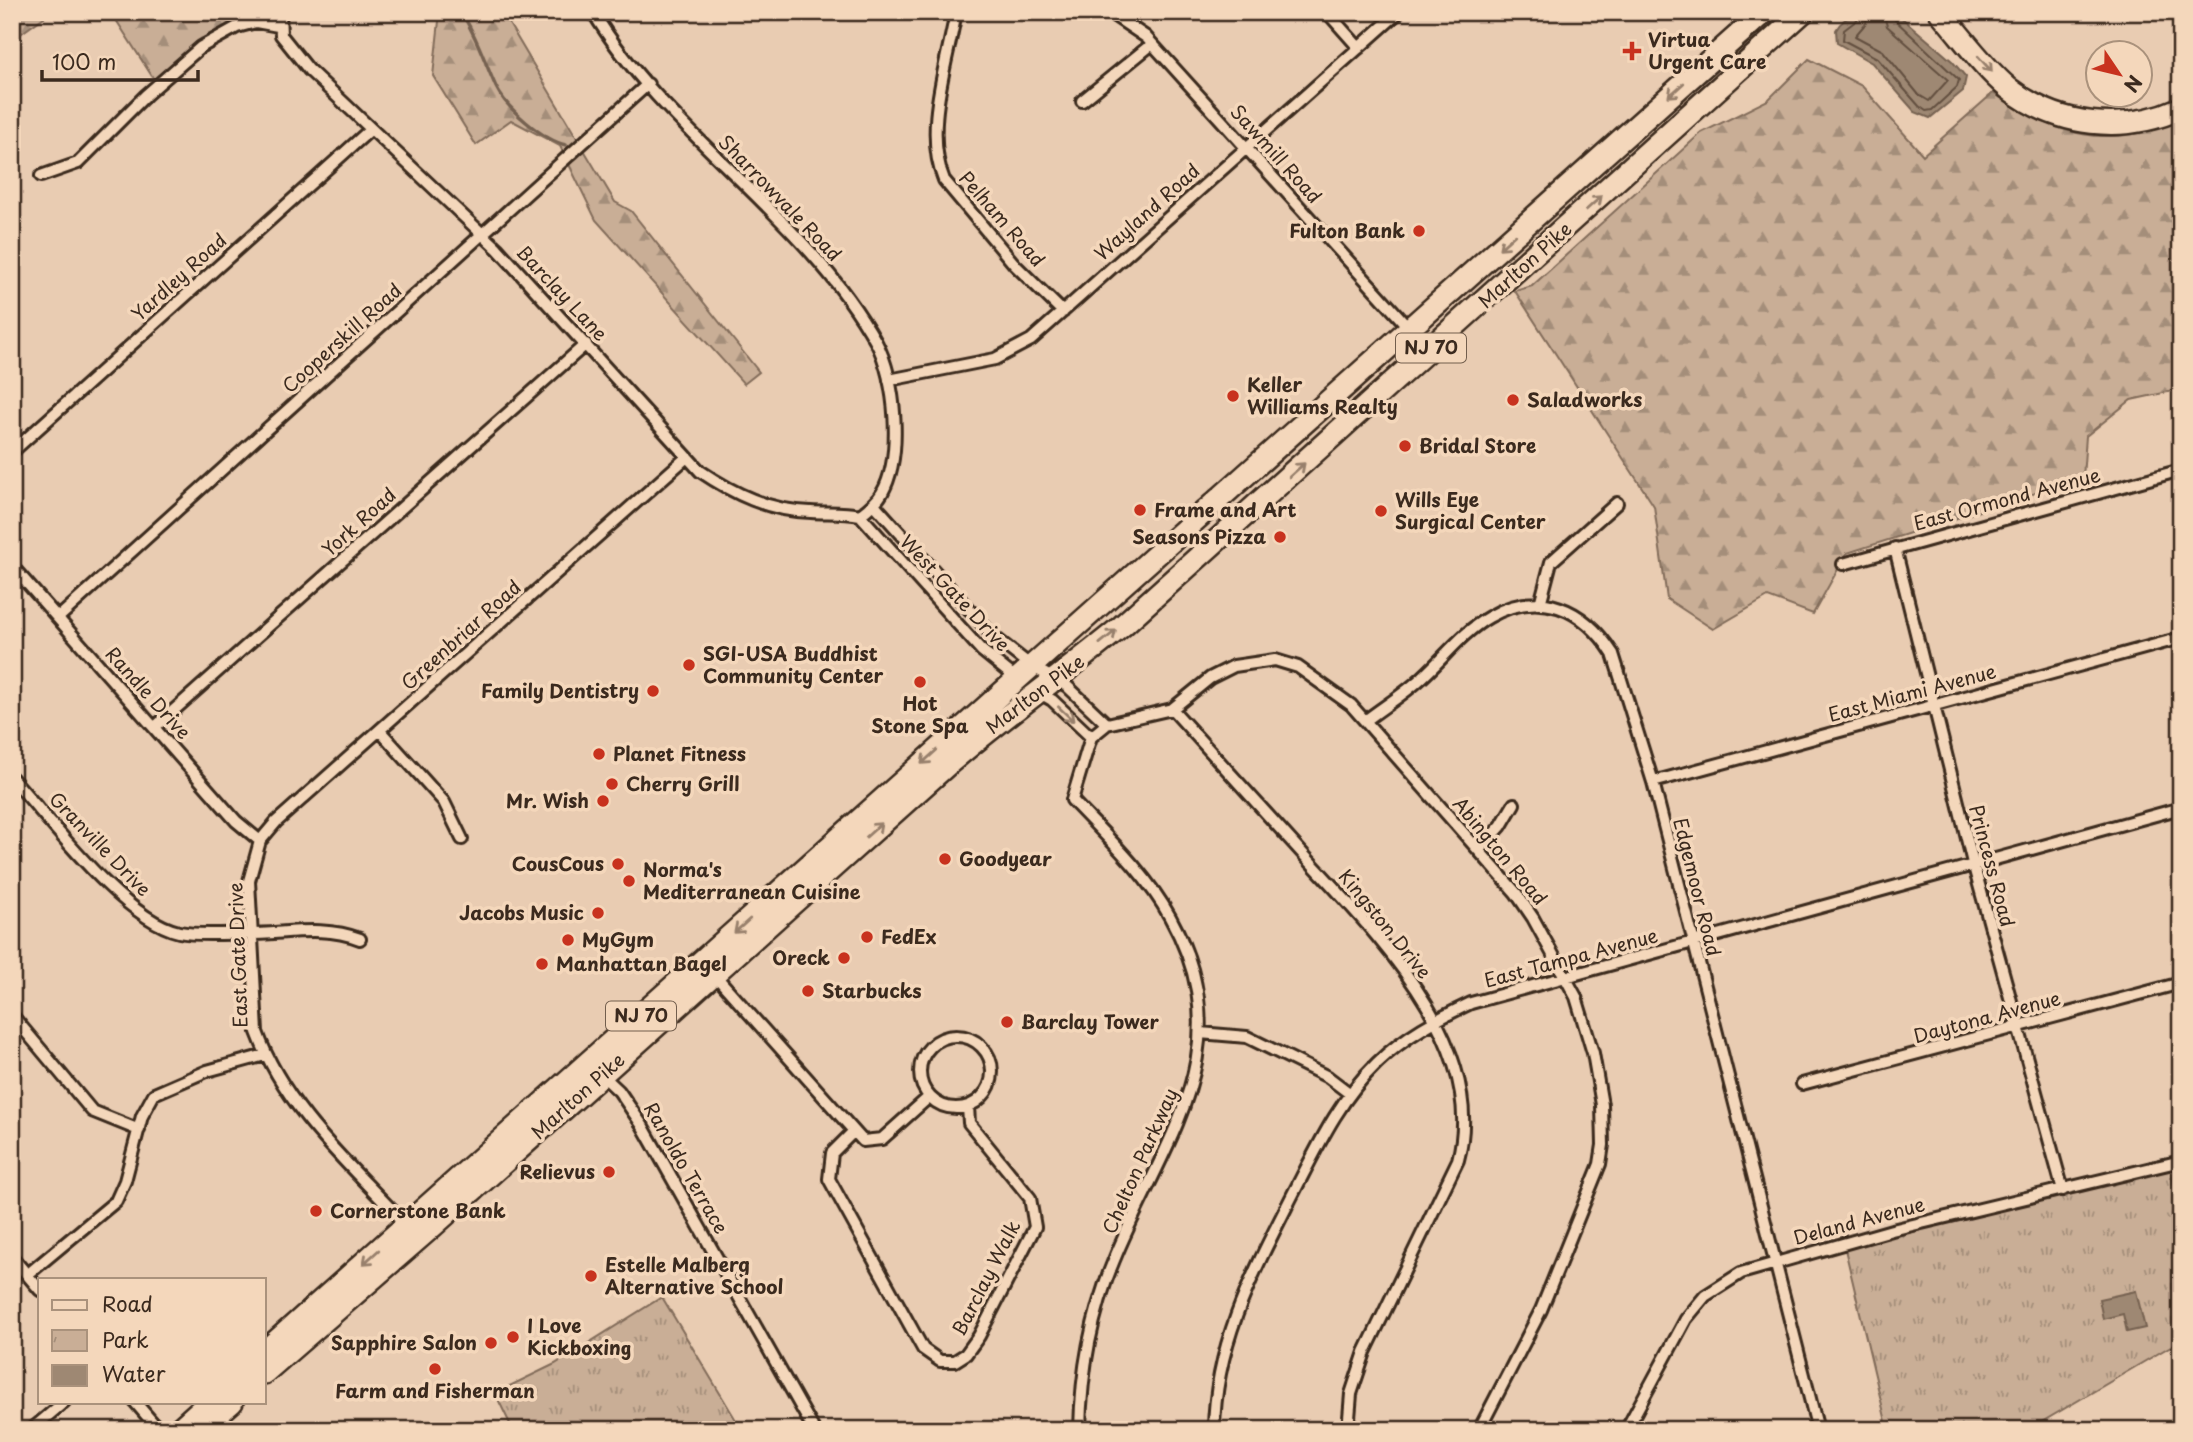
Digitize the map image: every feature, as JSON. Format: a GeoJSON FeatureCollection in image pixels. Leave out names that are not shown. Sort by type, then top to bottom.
{"type":"FeatureCollection","features":[{"type":"Feature","properties":{"kind":"highway","name":"Marlton Pike"},"geometry":{"type":"LineString","coordinates":[[266,1350],[567,1082],[1036,680],[1410,329],[1764,12]]}},
{"type":"Feature","properties":{"kind":"highway","name":"Marlton Pike"},"geometry":{"type":"LineString","coordinates":[[266,1371],[433,1226],[946,765],[1007,714],[1036,680],[1130,619],[1803,12]]}},
{"type":"Feature","properties":{"kind":"highway"},"geometry":{"type":"LineString","coordinates":[[1940,12],[2006,86],[2051,112],[2081,121],[2127,123],[2153,119],[2181,108]]}},
{"type":"Feature","properties":{"kind":"highway"},"geometry":{"type":"LineString","coordinates":[[433,1226],[467,1186],[563,1100],[568,1090],[567,1082]]}},
{"type":"Feature","properties":{"kind":"highway"},"geometry":{"type":"LineString","coordinates":[[178,1430],[207,1404]]}},
{"type":"Feature","properties":{"kind":"highway"},"geometry":{"type":"LineString","coordinates":[[200,1430],[230,1404]]}},
{"type":"Feature","properties":{"kind":"street"},"geometry":{"type":"LineString","coordinates":[[41,176],[78,163],[146,95],[201,47],[237,27],[257,23],[278,26],[280,12]]}},
{"type":"Feature","properties":{"kind":"street","name":"Sharrowvale Road"},"geometry":{"type":"LineString","coordinates":[[593,12],[608,38],[648,83],[730,173],[822,264],[876,342],[894,404],[892,458],[886,486],[867,509]]}},
{"type":"Feature","properties":{"kind":"street","name":"Pelham Road"},"geometry":{"type":"LineString","coordinates":[[956,12],[940,98],[936,136],[939,167],[944,180],[1015,265],[1063,312]]}},
{"type":"Feature","properties":{"kind":"street","name":"Sawmill Road"},"geometry":{"type":"LineString","coordinates":[[1109,12],[1129,24],[1152,44],[1410,329]]}},
{"type":"Feature","properties":{"kind":"street"},"geometry":{"type":"LineString","coordinates":[[1327,12],[1359,47]]}},
{"type":"Feature","properties":{"kind":"street","name":"Wayland Road"},"geometry":{"type":"LineString","coordinates":[[889,380],[995,359],[1031,340],[1399,12]]}},
{"type":"Feature","properties":{"kind":"street","name":"Barclay Lane"},"geometry":{"type":"LineString","coordinates":[[278,26],[281,36],[296,55],[482,234],[701,471],[729,491],[756,503],[809,512],[867,509]]}},
{"type":"Feature","properties":{"kind":"street"},"geometry":{"type":"LineString","coordinates":[[1082,101],[1152,44]]}},
{"type":"Feature","properties":{"kind":"street","name":"Cooperskill Road"},"geometry":{"type":"LineString","coordinates":[[58,618],[648,83]]}},
{"type":"Feature","properties":{"kind":"street","name":"Yardley Road"},"geometry":{"type":"LineString","coordinates":[[12,452],[370,129]]}},
{"type":"Feature","properties":{"kind":"street","name":"York Road"},"geometry":{"type":"LineString","coordinates":[[155,727],[586,344]]}},
{"type":"Feature","properties":{"kind":"street","name":"Greenbriar Road"},"geometry":{"type":"LineString","coordinates":[[260,841],[276,822],[687,457]]}},
{"type":"Feature","properties":{"kind":"street","name":"East Ormond Avenue"},"geometry":{"type":"LineString","coordinates":[[1843,564],[2181,470]]}},
{"type":"Feature","properties":{"kind":"street"},"geometry":{"type":"LineString","coordinates":[[1540,604],[1551,562],[1617,503]]}},
{"type":"Feature","properties":{"kind":"street","name":"West Gate Drive"},"geometry":{"type":"LineString","coordinates":[[867,509],[981,650],[1036,680]]}},
{"type":"Feature","properties":{"kind":"street","name":"West Gate Drive"},"geometry":{"type":"LineString","coordinates":[[867,509],[1036,680]]}},
{"type":"Feature","properties":{"kind":"street","name":"Princess Road"},"geometry":{"type":"LineString","coordinates":[[1895,548],[1973,863],[2063,1190]]}},
{"type":"Feature","properties":{"kind":"street","name":"Randle Drive"},"geometry":{"type":"LineString","coordinates":[[12,566],[236,821],[260,841]]}},
{"type":"Feature","properties":{"kind":"street","name":"Edgemoor Road"},"geometry":{"type":"LineString","coordinates":[[1365,721],[1418,682],[1488,617],[1510,608],[1540,604],[1573,612],[1589,621],[1608,646],[1623,682],[1653,782],[1818,1430]]}},
{"type":"Feature","properties":{"kind":"street","name":"East Miami Avenue"},"geometry":{"type":"LineString","coordinates":[[1653,782],[2181,638]]}},
{"type":"Feature","properties":{"kind":"street","name":"Abington Road"},"geometry":{"type":"LineString","coordinates":[[1171,709],[1210,678],[1234,666],[1275,660],[1298,667],[1317,678],[1351,705],[1516,893],[1566,976],[1593,1053],[1602,1105],[1600,1164],[1541,1310],[1479,1430]]}},
{"type":"Feature","properties":{"kind":"street"},"geometry":{"type":"LineString","coordinates":[[1036,680],[1067,687],[1099,731]]}},
{"type":"Feature","properties":{"kind":"street"},"geometry":{"type":"LineString","coordinates":[[1036,680],[1052,700],[1099,731]]}},
{"type":"Feature","properties":{"kind":"street"},"geometry":{"type":"LineString","coordinates":[[1099,731],[1171,709]]}},
{"type":"Feature","properties":{"kind":"street","name":"Kingston Drive"},"geometry":{"type":"LineString","coordinates":[[1171,709],[1377,936],[1416,989],[1448,1049],[1463,1095],[1464,1139],[1458,1160],[1364,1352],[1351,1394],[1348,1430]]}},
{"type":"Feature","properties":{"kind":"street","name":"Chelton Parkway"},"geometry":{"type":"LineString","coordinates":[[1080,1430],[1085,1366],[1096,1310],[1115,1258],[1191,1095],[1200,1033],[1190,965],[1170,917],[1138,872],[1072,800],[1099,731]]}},
{"type":"Feature","properties":{"kind":"street"},"geometry":{"type":"LineString","coordinates":[[380,732],[444,802],[462,839]]}},
{"type":"Feature","properties":{"kind":"street","name":"Granville Drive"},"geometry":{"type":"LineString","coordinates":[[12,778],[114,891],[161,925],[180,932],[251,934],[321,930],[360,939]]}},
{"type":"Feature","properties":{"kind":"street"},"geometry":{"type":"LineString","coordinates":[[1479,850],[1501,826],[1514,804]]}},
{"type":"Feature","properties":{"kind":"street","name":"East Tampa Avenue"},"geometry":{"type":"LineString","coordinates":[[1214,1430],[1218,1376],[1229,1331],[1252,1277],[1312,1154],[1349,1093],[1378,1062],[1433,1021],[1471,1003],[2181,808]]}},
{"type":"Feature","properties":{"kind":"street","name":"East Gate Drive"},"geometry":{"type":"LineString","coordinates":[[260,841],[249,881],[257,1031],[265,1055],[299,1109],[406,1225]]}},
{"type":"Feature","properties":{"kind":"street"},"geometry":{"type":"LineString","coordinates":[[714,975],[863,1141],[879,1141],[929,1097]]}},
{"type":"Feature","properties":{"kind":"street","name":"Daytona Avenue"},"geometry":{"type":"LineString","coordinates":[[1802,1084],[2181,983]]}},
{"type":"Feature","properties":{"kind":"street"},"geometry":{"type":"LineString","coordinates":[[12,1015],[92,1111],[139,1130]]}},
{"type":"Feature","properties":{"kind":"street"},"geometry":{"type":"LineString","coordinates":[[1200,1033],[1247,1037],[1328,1077],[1349,1093]]}},
{"type":"Feature","properties":{"kind":"street"},"geometry":{"type":"LineString","coordinates":[[964,1037],[984,1050],[992,1073],[986,1091],[968,1106],[947,1107],[929,1097],[920,1077],[924,1056],[940,1040],[964,1037]]}},
{"type":"Feature","properties":{"kind":"street"},"geometry":{"type":"LineString","coordinates":[[27,1275],[116,1201],[154,1094],[207,1071],[265,1055]]}},
{"type":"Feature","properties":{"kind":"street","name":"Ranoldo Terrace"},"geometry":{"type":"LineString","coordinates":[[602,1075],[619,1091],[642,1125],[814,1430]]}},
{"type":"Feature","properties":{"kind":"street","name":"Barclay Walk"},"geometry":{"type":"LineString","coordinates":[[853,1132],[832,1153],[829,1179],[923,1349],[940,1361],[955,1361],[966,1354],[979,1336],[1035,1227],[1030,1198],[969,1122],[968,1106]]}},
{"type":"Feature","properties":{"kind":"street","name":"Deland Avenue"},"geometry":{"type":"LineString","coordinates":[[1626,1430],[1686,1319],[1705,1296],[1741,1273],[1892,1230],[2181,1161]]}},
{"type":"Feature","properties":{"kind":"street"},"geometry":{"type":"LineString","coordinates":[[12,1257],[38,1288]]}},
{"type":"Feature","properties":{"kind":"street"},"geometry":{"type":"LineString","coordinates":[[32,1430],[62,1404]]}},
{"type":"Feature","properties":{"kind":"street"},"geometry":{"type":"LineString","coordinates":[[137,1404],[159,1430]]}},
{"type":"Feature","properties":{"kind":"green space"},"geometry":{"type":"Polygon","coordinates":[[[12,12],[51,12],[12,40],[12,12]]]}},
{"type":"Feature","properties":{"kind":"green space"},"geometry":{"type":"Polygon","coordinates":[[[111,12],[264,12],[278,25],[229,31],[157,84],[111,12]]]}},
{"type":"Feature","properties":{"kind":"green space"},"geometry":{"type":"Polygon","coordinates":[[[440,12],[502,12],[615,202],[631,211],[759,372],[744,384],[596,220],[560,146],[511,120],[476,145],[433,76],[440,12]]]}},
{"type":"Feature","properties":{"kind":"green space"},"geometry":{"type":"Polygon","coordinates":[[[1809,59],[1862,86],[1923,155],[1993,93],[2040,120],[2084,134],[2129,135],[2181,120],[2181,396],[2177,390],[2131,400],[2086,436],[2083,478],[1847,553],[1813,614],[1768,597],[1713,629],[1667,599],[1654,506],[1515,291],[1532,286],[1701,133],[1768,100],[1809,59]]]}},
{"type":"Feature","properties":{"kind":"green space"},"geometry":{"type":"Polygon","coordinates":[[[2169,1165],[2181,1209],[2181,1340],[2028,1430],[1888,1430],[1844,1245],[2169,1165]]]}},
{"type":"Feature","properties":{"kind":"green space"},"geometry":{"type":"Polygon","coordinates":[[[662,1297],[742,1430],[513,1430],[495,1393],[555,1364],[662,1297]]]}},
{"type":"Feature","properties":{"kind":"water"},"geometry":{"type":"Polygon","coordinates":[[[1870,12],[1895,12],[1952,61],[1966,77],[1963,91],[1930,118],[1915,112],[1872,63],[1837,43],[1836,30],[1847,18],[1870,12]]]}},
{"type":"Feature","properties":{"kind":"water"},"geometry":{"type":"Polygon","coordinates":[[[2136,1291],[2145,1328],[2127,1332],[2123,1314],[2103,1319],[2099,1299],[2136,1291]]]}},
{"type":"Feature","properties":{"kind":"waterway"},"geometry":{"type":"LineString","coordinates":[[461,12],[476,39],[496,87],[508,104],[536,130],[566,145]]}},
{"type":"Feature","properties":{"kind":"place","name":"Virtua Urgent Care"},"geometry":{"type":"Point","coordinates":[1632,51]}},
{"type":"Feature","properties":{"kind":"place","name":"Fulton Bank"},"geometry":{"type":"Point","coordinates":[1419,231]}},
{"type":"Feature","properties":{"kind":"place","name":"Keller Williams Realty"},"geometry":{"type":"Point","coordinates":[1233,396]}},
{"type":"Feature","properties":{"kind":"place","name":"Saladworks"},"geometry":{"type":"Point","coordinates":[1513,400]}},
{"type":"Feature","properties":{"kind":"place","name":"Bridal Store"},"geometry":{"type":"Point","coordinates":[1405,446]}},
{"type":"Feature","properties":{"kind":"place","name":"Frame and Art"},"geometry":{"type":"Point","coordinates":[1140,510]}},
{"type":"Feature","properties":{"kind":"place","name":"Wills Eye Surgical Center"},"geometry":{"type":"Point","coordinates":[1381,511]}},
{"type":"Feature","properties":{"kind":"place","name":"Seasons Pizza"},"geometry":{"type":"Point","coordinates":[1280,537]}},
{"type":"Feature","properties":{"kind":"place","name":"SGI-USA Buddhist Community Center"},"geometry":{"type":"Point","coordinates":[689,665]}},
{"type":"Feature","properties":{"kind":"place","name":"Hot Stone Spa"},"geometry":{"type":"Point","coordinates":[920,682]}},
{"type":"Feature","properties":{"kind":"place","name":"Family Dentistry"},"geometry":{"type":"Point","coordinates":[653,691]}},
{"type":"Feature","properties":{"kind":"place","name":"Planet Fitness"},"geometry":{"type":"Point","coordinates":[599,754]}},
{"type":"Feature","properties":{"kind":"place","name":"Cherry Grill"},"geometry":{"type":"Point","coordinates":[612,784]}},
{"type":"Feature","properties":{"kind":"place","name":"Mr. Wish"},"geometry":{"type":"Point","coordinates":[603,801]}},
{"type":"Feature","properties":{"kind":"place","name":"Goodyear"},"geometry":{"type":"Point","coordinates":[945,859]}},
{"type":"Feature","properties":{"kind":"place","name":"CousCous"},"geometry":{"type":"Point","coordinates":[618,864]}},
{"type":"Feature","properties":{"kind":"place","name":"Norma's Mediterranean Cuisine"},"geometry":{"type":"Point","coordinates":[629,881]}},
{"type":"Feature","properties":{"kind":"place","name":"Jacobs Music"},"geometry":{"type":"Point","coordinates":[598,913]}},
{"type":"Feature","properties":{"kind":"place","name":"FedEx"},"geometry":{"type":"Point","coordinates":[867,937]}},
{"type":"Feature","properties":{"kind":"place","name":"MyGym"},"geometry":{"type":"Point","coordinates":[568,940]}},
{"type":"Feature","properties":{"kind":"place","name":"Oreck"},"geometry":{"type":"Point","coordinates":[844,958]}},
{"type":"Feature","properties":{"kind":"place","name":"Manhattan Bagel"},"geometry":{"type":"Point","coordinates":[542,964]}},
{"type":"Feature","properties":{"kind":"place","name":"Starbucks"},"geometry":{"type":"Point","coordinates":[808,991]}},
{"type":"Feature","properties":{"kind":"place","name":"Barclay Tower"},"geometry":{"type":"Point","coordinates":[1007,1022]}},
{"type":"Feature","properties":{"kind":"place","name":"Relievus"},"geometry":{"type":"Point","coordinates":[609,1172]}},
{"type":"Feature","properties":{"kind":"place","name":"Cornerstone Bank"},"geometry":{"type":"Point","coordinates":[316,1211]}},
{"type":"Feature","properties":{"kind":"place","name":"Estelle Malberg Alternative School"},"geometry":{"type":"Point","coordinates":[591,1276]}},
{"type":"Feature","properties":{"kind":"place","name":"I Love Kickboxing"},"geometry":{"type":"Point","coordinates":[513,1337]}},
{"type":"Feature","properties":{"kind":"place","name":"Sapphire Salon"},"geometry":{"type":"Point","coordinates":[491,1343]}},
{"type":"Feature","properties":{"kind":"place","name":"Farm and Fisherman"},"geometry":{"type":"Point","coordinates":[435,1369]}}]}
